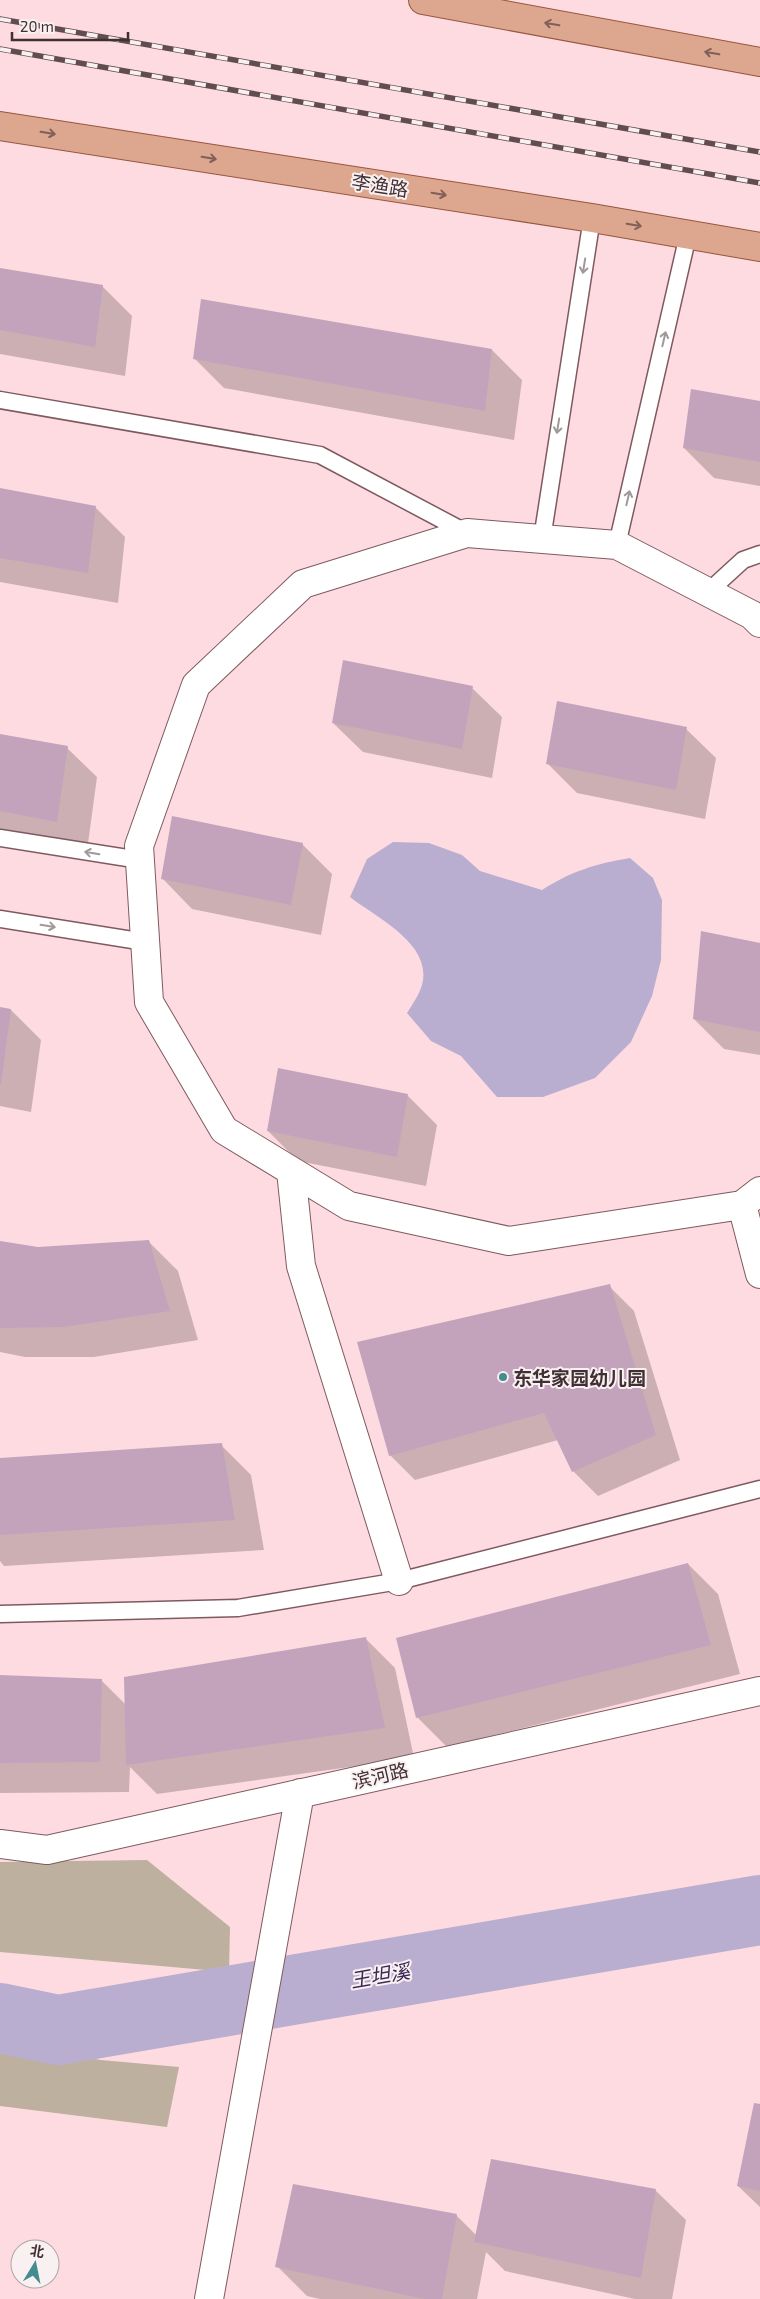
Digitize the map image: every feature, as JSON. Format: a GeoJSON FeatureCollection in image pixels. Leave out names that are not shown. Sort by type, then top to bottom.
{"type":"FeatureCollection","features":[{"type":"Feature","properties":{"kind":"main road"},"geometry":{"type":"LineString","coordinates":[[422,0],[760,62]]}},
{"type":"Feature","properties":{"kind":"main road","name":"李渔路"},"geometry":{"type":"LineString","coordinates":[[0,126],[592,218],[760,247]]}},
{"type":"Feature","properties":{"kind":"street"},"geometry":{"type":"LineString","coordinates":[[760,622],[752,615],[617,545],[467,533],[303,584],[196,685],[139,846],[149,1002],[224,1130],[349,1206],[509,1240],[751,1198],[760,1274]]}},
{"type":"Feature","properties":{"kind":"street"},"geometry":{"type":"LineString","coordinates":[[291,1171],[301,1266],[399,1581]]}},
{"type":"Feature","properties":{"kind":"street","name":"滨河路"},"geometry":{"type":"LineString","coordinates":[[0,1844],[47,1850],[760,1691]]}},
{"type":"Feature","properties":{"kind":"street"},"geometry":{"type":"LineString","coordinates":[[209,2299],[300,1793]]}},
{"type":"Feature","properties":{"kind":"lane"},"geometry":{"type":"LineString","coordinates":[[542,539],[592,218]]}},
{"type":"Feature","properties":{"kind":"lane"},"geometry":{"type":"LineString","coordinates":[[617,545],[688,235]]}},
{"type":"Feature","properties":{"kind":"lane"},"geometry":{"type":"LineString","coordinates":[[0,400],[320,456],[467,533]]}},
{"type":"Feature","properties":{"kind":"lane"},"geometry":{"type":"LineString","coordinates":[[708,592],[743,560],[760,554]]}},
{"type":"Feature","properties":{"kind":"lane"},"geometry":{"type":"LineString","coordinates":[[0,838],[140,860]]}},
{"type":"Feature","properties":{"kind":"lane"},"geometry":{"type":"LineString","coordinates":[[0,919],[145,942]]}},
{"type":"Feature","properties":{"kind":"lane"},"geometry":{"type":"LineString","coordinates":[[0,1614],[238,1608],[399,1581],[760,1489]]}},
{"type":"Feature","properties":{"kind":"shaded area"},"geometry":{"type":"Polygon","coordinates":[[[393,842],[429,843],[462,855],[480,871],[542,890],[584,869],[630,858],[653,878],[662,900],[661,960],[652,996],[631,1042],[595,1078],[543,1097],[497,1097],[461,1056],[431,1041],[407,1013],[422,985],[423,970],[419,957],[411,945],[388,923],[350,897],[367,859],[393,842]]]}},
{"type":"Feature","properties":{"kind":"shaded area"},"geometry":{"type":"Polygon","coordinates":[[[147,1860],[230,1927],[229,1972],[0,1952],[0,1862],[147,1860]]]}},
{"type":"Feature","properties":{"kind":"shaded area"},"geometry":{"type":"Polygon","coordinates":[[[0,2042],[101,2060],[179,2067],[167,2127],[0,2106],[0,2042]]]}},
{"type":"Feature","properties":{"kind":"building"},"geometry":{"type":"Polygon","coordinates":[[[0,268],[103,285],[95,347],[0,330],[0,268]]]}},
{"type":"Feature","properties":{"kind":"building"},"geometry":{"type":"Polygon","coordinates":[[[201,299],[492,349],[485,411],[193,359],[201,299]]]}},
{"type":"Feature","properties":{"kind":"building"},"geometry":{"type":"Polygon","coordinates":[[[691,389],[760,401],[760,462],[683,448],[691,389]]]}},
{"type":"Feature","properties":{"kind":"building"},"geometry":{"type":"Polygon","coordinates":[[[0,488],[96,506],[88,573],[0,558],[0,488]]]}},
{"type":"Feature","properties":{"kind":"building"},"geometry":{"type":"Polygon","coordinates":[[[343,660],[473,686],[462,749],[332,723],[343,660]]]}},
{"type":"Feature","properties":{"kind":"building"},"geometry":{"type":"Polygon","coordinates":[[[557,701],[687,727],[676,790],[546,764],[557,701]]]}},
{"type":"Feature","properties":{"kind":"building"},"geometry":{"type":"Polygon","coordinates":[[[0,734],[68,746],[57,822],[0,811],[0,734]]]}},
{"type":"Feature","properties":{"kind":"building"},"geometry":{"type":"Polygon","coordinates":[[[172,816],[303,843],[291,905],[161,879],[172,816]]]}},
{"type":"Feature","properties":{"kind":"building"},"geometry":{"type":"Polygon","coordinates":[[[701,931],[760,943],[760,1032],[693,1019],[701,931]]]}},
{"type":"Feature","properties":{"kind":"building"},"geometry":{"type":"Polygon","coordinates":[[[0,1007],[11,1009],[1,1084],[0,1084],[0,1007]]]}},
{"type":"Feature","properties":{"kind":"building"},"geometry":{"type":"Polygon","coordinates":[[[278,1068],[408,1094],[397,1157],[267,1131],[278,1068]]]}},
{"type":"Feature","properties":{"kind":"building"},"geometry":{"type":"Polygon","coordinates":[[[149,1240],[170,1311],[63,1327],[0,1328],[0,1241],[38,1247],[149,1240]]]}},
{"type":"Feature","properties":{"kind":"building","name":"东华家园幼儿园"},"geometry":{"type":"Polygon","coordinates":[[[610,1284],[656,1435],[572,1472],[544,1413],[389,1456],[357,1342],[610,1284]]]}},
{"type":"Feature","properties":{"kind":"building"},"geometry":{"type":"Polygon","coordinates":[[[222,1443],[235,1520],[0,1535],[0,1458],[222,1443]]]}},
{"type":"Feature","properties":{"kind":"building"},"geometry":{"type":"Polygon","coordinates":[[[688,1563],[711,1645],[416,1718],[396,1638],[688,1563]]]}},
{"type":"Feature","properties":{"kind":"building"},"geometry":{"type":"Polygon","coordinates":[[[366,1637],[385,1728],[126,1765],[124,1677],[366,1637]]]}},
{"type":"Feature","properties":{"kind":"building"},"geometry":{"type":"Polygon","coordinates":[[[0,1675],[102,1679],[100,1762],[0,1763],[0,1675]]]}},
{"type":"Feature","properties":{"kind":"building"},"geometry":{"type":"Polygon","coordinates":[[[754,2103],[760,2104],[760,2191],[737,2186],[754,2103]]]}},
{"type":"Feature","properties":{"kind":"building"},"geometry":{"type":"Polygon","coordinates":[[[491,2159],[656,2189],[641,2278],[474,2242],[491,2159]]]}},
{"type":"Feature","properties":{"kind":"building"},"geometry":{"type":"Polygon","coordinates":[[[293,2184],[457,2214],[442,2299],[425,2299],[275,2267],[293,2184]]]}},
{"type":"Feature","properties":{"kind":"waterway","name":"王坦溪"},"geometry":{"type":"LineString","coordinates":[[0,2018],[58,2030],[760,1910]]}},
{"type":"Feature","properties":{"kind":"railway"},"geometry":{"type":"LineString","coordinates":[[0,19],[760,152]]}},
{"type":"Feature","properties":{"kind":"railway"},"geometry":{"type":"LineString","coordinates":[[0,49],[760,183]]}},
{"type":"Feature","properties":{"kind":"place","name":"东华家园幼儿园"},"geometry":{"type":"Point","coordinates":[503,1377]}}]}
